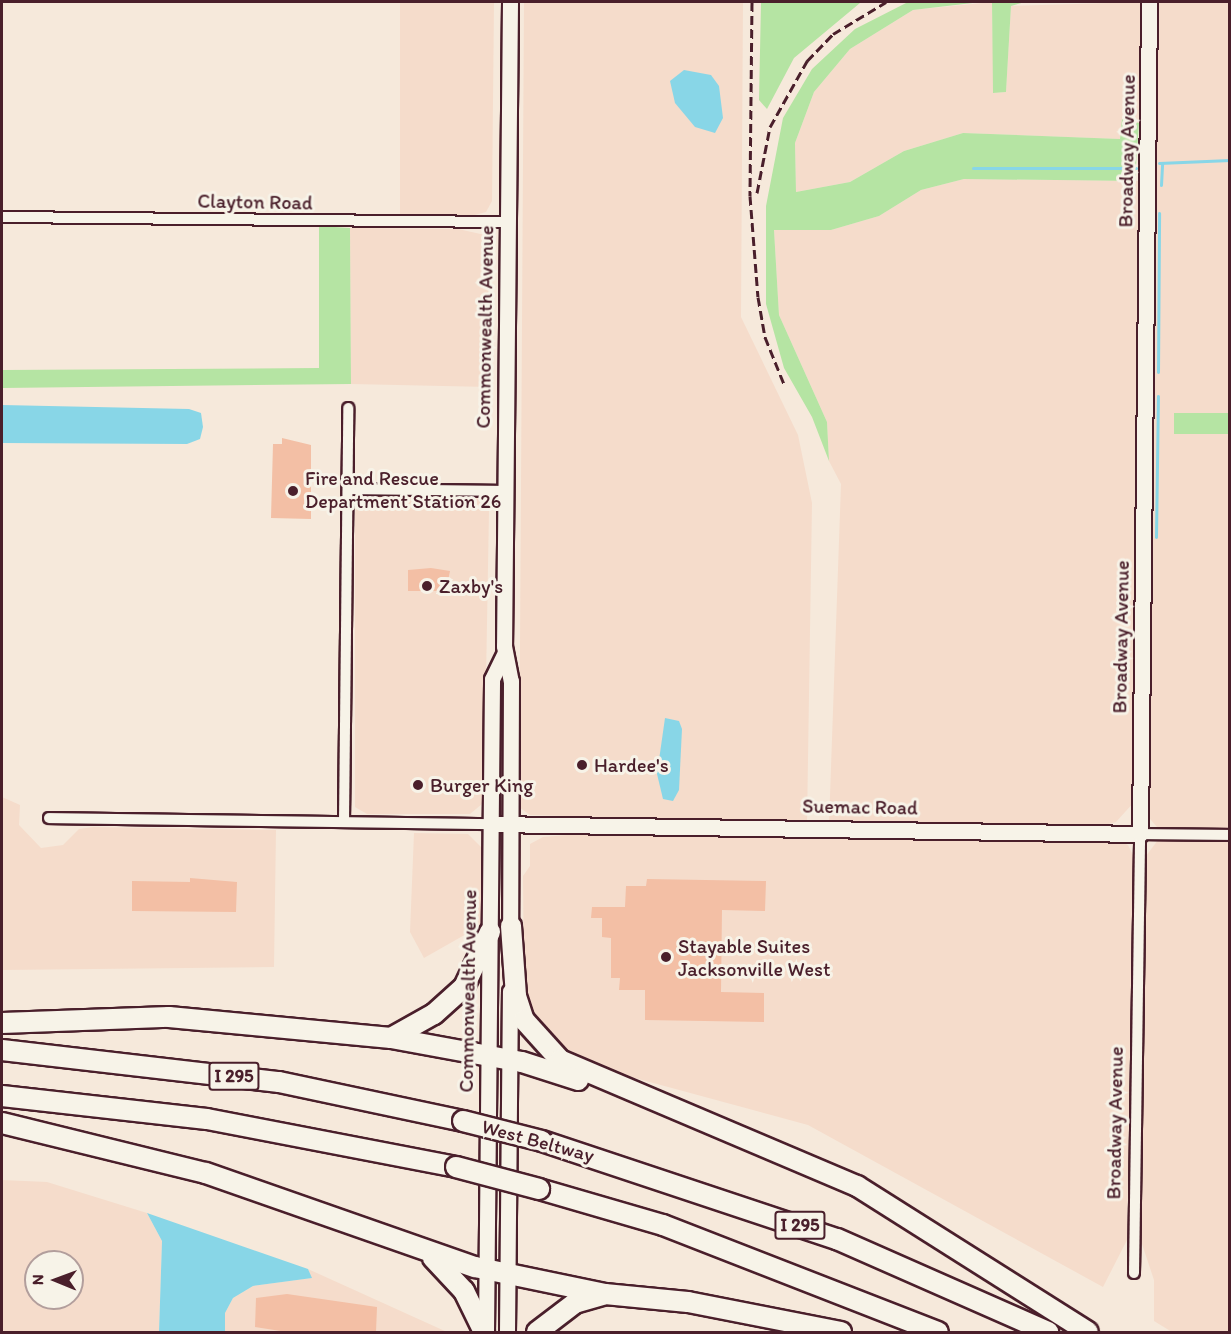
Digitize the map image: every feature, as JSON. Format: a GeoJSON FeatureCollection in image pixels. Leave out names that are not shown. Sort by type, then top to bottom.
{"type":"FeatureCollection","features":[{"type":"Feature","properties":{"kind":"highway"},"geometry":{"type":"LineString","coordinates":[[510,926],[516,996],[534,1036],[560,1060],[857,1186],[1088,1332]]}},
{"type":"Feature","properties":{"kind":"highway"},"geometry":{"type":"LineString","coordinates":[[391,1038],[434,1014],[464,987],[490,932]]}},
{"type":"Feature","properties":{"kind":"highway"},"geometry":{"type":"LineString","coordinates":[[2,1023],[169,1017],[391,1038],[510,1061],[720,1128]]}},
{"type":"Feature","properties":{"kind":"highway","name":"West Beltway"},"geometry":{"type":"LineString","coordinates":[[2,1050],[279,1082],[463,1121],[542,1141],[826,1235],[1048,1332]]}},
{"type":"Feature","properties":{"kind":"highway","name":"I 295"},"geometry":{"type":"LineString","coordinates":[[2,1096],[207,1119],[456,1167],[674,1229],[938,1332]]}},
{"type":"Feature","properties":{"kind":"highway"},"geometry":{"type":"LineString","coordinates":[[2,1123],[206,1173],[421,1249],[507,1272],[604,1294],[699,1304],[840,1332]]}},
{"type":"Feature","properties":{"kind":"highway"},"geometry":{"type":"LineString","coordinates":[[421,1249],[451,1272],[485,1332]]}},
{"type":"Feature","properties":{"kind":"highway"},"geometry":{"type":"LineString","coordinates":[[537,1332],[575,1303],[604,1294]]}},
{"type":"Feature","properties":{"kind":"main road","name":"Commonwealth Avenue"},"geometry":{"type":"LineString","coordinates":[[507,1332],[511,681],[504,654],[504,491],[510,2]]}},
{"type":"Feature","properties":{"kind":"main road","name":"Broadway Avenue"},"geometry":{"type":"LineString","coordinates":[[1140,834],[1149,2]]}},
{"type":"Feature","properties":{"kind":"main road","name":"Commonwealth Avenue"},"geometry":{"type":"LineString","coordinates":[[485,1332],[492,679],[504,654]]}},
{"type":"Feature","properties":{"kind":"main road","name":"Suemac Road"},"geometry":{"type":"LineString","coordinates":[[490,824],[1140,834]]}},
{"type":"Feature","properties":{"kind":"street","name":"Clayton Road"},"geometry":{"type":"LineString","coordinates":[[2,217],[508,222]]}},
{"type":"Feature","properties":{"kind":"street"},"geometry":{"type":"LineString","coordinates":[[344,822],[348,408]]}},
{"type":"Feature","properties":{"kind":"street"},"geometry":{"type":"LineString","coordinates":[[348,489],[504,491]]}},
{"type":"Feature","properties":{"kind":"street"},"geometry":{"type":"LineString","coordinates":[[49,818],[490,824]]}},
{"type":"Feature","properties":{"kind":"street","name":"Suemac Road"},"geometry":{"type":"LineString","coordinates":[[1140,834],[1230,835]]}},
{"type":"Feature","properties":{"kind":"street","name":"Broadway Avenue"},"geometry":{"type":"LineString","coordinates":[[1134,1273],[1140,834]]}},
{"type":"Feature","properties":{"kind":"shaded area"},"geometry":{"type":"Polygon","coordinates":[[[400,2],[494,2],[492,201],[486,212],[463,218],[400,218],[400,2]]]}},
{"type":"Feature","properties":{"kind":"shaded area"},"geometry":{"type":"Polygon","coordinates":[[[524,2],[743,2],[741,317],[798,435],[812,503],[807,823],[530,815],[519,807],[524,2]]]}},
{"type":"Feature","properties":{"kind":"shaded area"},"geometry":{"type":"Polygon","coordinates":[[[992,2],[994,93],[1006,92],[1011,6],[1144,2],[1139,123],[1122,119],[1120,139],[963,133],[904,151],[850,182],[796,192],[795,143],[814,92],[850,49],[913,10],[992,2]]]}},
{"type":"Feature","properties":{"kind":"shaded area"},"geometry":{"type":"Polygon","coordinates":[[[1156,2],[1229,2],[1229,413],[1174,414],[1229,434],[1229,829],[1157,827],[1145,813],[1156,2]]]}},
{"type":"Feature","properties":{"kind":"shaded area"},"geometry":{"type":"Polygon","coordinates":[[[964,179],[1142,181],[1135,801],[1116,822],[1097,827],[829,824],[841,484],[829,461],[827,422],[779,315],[774,230],[831,230],[879,216],[921,190],[964,179]]]}},
{"type":"Feature","properties":{"kind":"shaded area"},"geometry":{"type":"Polygon","coordinates":[[[350,228],[458,229],[485,235],[492,244],[490,387],[351,384],[350,228]]]}},
{"type":"Feature","properties":{"kind":"shaded area"},"geometry":{"type":"Polygon","coordinates":[[[369,496],[476,497],[489,510],[484,793],[482,804],[470,814],[367,814],[355,807],[355,513],[358,501],[369,496]]]}},
{"type":"Feature","properties":{"kind":"shaded area"},"geometry":{"type":"Polygon","coordinates":[[[2,797],[20,805],[19,825],[41,848],[63,845],[79,829],[93,827],[276,830],[274,967],[2,970],[2,797]]]}},
{"type":"Feature","properties":{"kind":"shaded area"},"geometry":{"type":"Polygon","coordinates":[[[414,833],[468,834],[484,850],[482,925],[424,958],[410,932],[414,833]]]}},
{"type":"Feature","properties":{"kind":"shaded area"},"geometry":{"type":"Polygon","coordinates":[[[592,833],[1116,839],[1128,845],[1133,855],[1127,1240],[1103,1287],[808,1125],[576,1062],[542,1029],[530,1008],[524,985],[523,876],[530,866],[530,844],[543,837],[592,833]]]}},
{"type":"Feature","properties":{"kind":"shaded area"},"geometry":{"type":"Polygon","coordinates":[[[1158,840],[1229,841],[1229,1332],[1172,1332],[1154,1321],[1154,1280],[1141,1241],[1146,856],[1158,840]]]}},
{"type":"Feature","properties":{"kind":"shaded area"},"geometry":{"type":"Polygon","coordinates":[[[2,1180],[47,1182],[147,1213],[162,1241],[159,1332],[2,1332],[2,1180]]]}},
{"type":"Feature","properties":{"kind":"shaded area"},"geometry":{"type":"Polygon","coordinates":[[[308,1269],[447,1332],[225,1332],[225,1313],[233,1298],[253,1286],[311,1278],[308,1269]]]}},
{"type":"Feature","properties":{"kind":"green space"},"geometry":{"type":"Polygon","coordinates":[[[761,2],[860,3],[794,58],[767,109],[759,100],[761,2]]]}},
{"type":"Feature","properties":{"kind":"green space"},"geometry":{"type":"Polygon","coordinates":[[[908,2],[981,2],[913,10],[850,49],[814,92],[795,143],[796,192],[850,182],[904,151],[963,133],[1120,139],[1122,119],[1139,123],[1135,181],[964,179],[921,190],[879,216],[831,230],[774,230],[779,315],[827,422],[829,461],[812,417],[784,368],[766,304],[766,206],[783,118],[812,69],[855,29],[908,2]]]}},
{"type":"Feature","properties":{"kind":"green space"},"geometry":{"type":"Polygon","coordinates":[[[992,2],[1025,2],[1011,6],[1006,92],[993,93],[992,2]]]}},
{"type":"Feature","properties":{"kind":"green space"},"geometry":{"type":"Polygon","coordinates":[[[319,226],[350,228],[351,384],[2,388],[2,370],[319,368],[319,226]]]}},
{"type":"Feature","properties":{"kind":"green space"},"geometry":{"type":"Polygon","coordinates":[[[1174,413],[1229,413],[1229,434],[1174,434],[1174,413]]]}},
{"type":"Feature","properties":{"kind":"water"},"geometry":{"type":"Polygon","coordinates":[[[684,70],[711,75],[719,86],[723,118],[715,133],[695,127],[675,103],[670,81],[684,70]]]}},
{"type":"Feature","properties":{"kind":"water"},"geometry":{"type":"Polygon","coordinates":[[[2,405],[189,409],[201,413],[203,427],[200,439],[187,444],[2,443],[2,405]]]}},
{"type":"Feature","properties":{"kind":"water"},"geometry":{"type":"Polygon","coordinates":[[[665,718],[679,721],[682,729],[679,790],[673,801],[663,799],[657,774],[665,718]]]}},
{"type":"Feature","properties":{"kind":"water"},"geometry":{"type":"Polygon","coordinates":[[[147,1213],[308,1269],[312,1278],[253,1286],[233,1298],[225,1313],[225,1332],[159,1332],[162,1241],[147,1213]]]}},
{"type":"Feature","properties":{"kind":"building","name":"Fire and Rescue Department Station 26"},"geometry":{"type":"Polygon","coordinates":[[[282,438],[311,445],[311,519],[271,518],[273,444],[282,444],[282,438]]]}},
{"type":"Feature","properties":{"kind":"building","name":"Zaxby's"},"geometry":{"type":"Polygon","coordinates":[[[431,568],[450,571],[446,591],[408,591],[408,570],[431,568]]]}},
{"type":"Feature","properties":{"kind":"building"},"geometry":{"type":"Polygon","coordinates":[[[190,878],[237,882],[236,912],[132,911],[132,881],[190,882],[190,878]]]}},
{"type":"Feature","properties":{"kind":"building","name":"Stayable Suites Jacksonville West"},"geometry":{"type":"Polygon","coordinates":[[[647,879],[766,881],[765,911],[722,910],[721,992],[764,993],[764,1022],[645,1020],[645,990],[619,990],[620,978],[611,978],[611,938],[602,937],[602,918],[591,918],[592,907],[625,907],[626,886],[646,886],[647,879]]]}},
{"type":"Feature","properties":{"kind":"building"},"geometry":{"type":"Polygon","coordinates":[[[287,1294],[377,1307],[376,1332],[287,1332],[255,1327],[256,1298],[287,1294]]]}},
{"type":"Feature","properties":{"kind":"waterway"},"geometry":{"type":"LineString","coordinates":[[1159,163],[1230,160]]}},
{"type":"Feature","properties":{"kind":"waterway"},"geometry":{"type":"LineString","coordinates":[[1161,185],[1162,163]]}},
{"type":"Feature","properties":{"kind":"waterway"},"geometry":{"type":"LineString","coordinates":[[973,168],[1136,168]]}},
{"type":"Feature","properties":{"kind":"waterway"},"geometry":{"type":"LineString","coordinates":[[1158,372],[1159,213]]}},
{"type":"Feature","properties":{"kind":"waterway"},"geometry":{"type":"LineString","coordinates":[[1156,537],[1158,396]]}},
{"type":"Feature","properties":{"kind":"railway"},"geometry":{"type":"LineString","coordinates":[[752,2],[750,196],[758,297],[765,337],[784,384]]}},
{"type":"Feature","properties":{"kind":"railway"},"geometry":{"type":"LineString","coordinates":[[757,193],[770,127],[807,61],[833,34],[886,2]]}},
{"type":"Feature","properties":{"kind":"place","name":"Fire and Rescue Department Station 26"},"geometry":{"type":"Point","coordinates":[293,491]}},
{"type":"Feature","properties":{"kind":"place","name":"Zaxby's"},"geometry":{"type":"Point","coordinates":[427,586]}},
{"type":"Feature","properties":{"kind":"place","name":"Hardee's"},"geometry":{"type":"Point","coordinates":[582,765]}},
{"type":"Feature","properties":{"kind":"place","name":"Burger King"},"geometry":{"type":"Point","coordinates":[418,785]}},
{"type":"Feature","properties":{"kind":"place","name":"Stayable Suites Jacksonville West"},"geometry":{"type":"Point","coordinates":[666,957]}}]}
